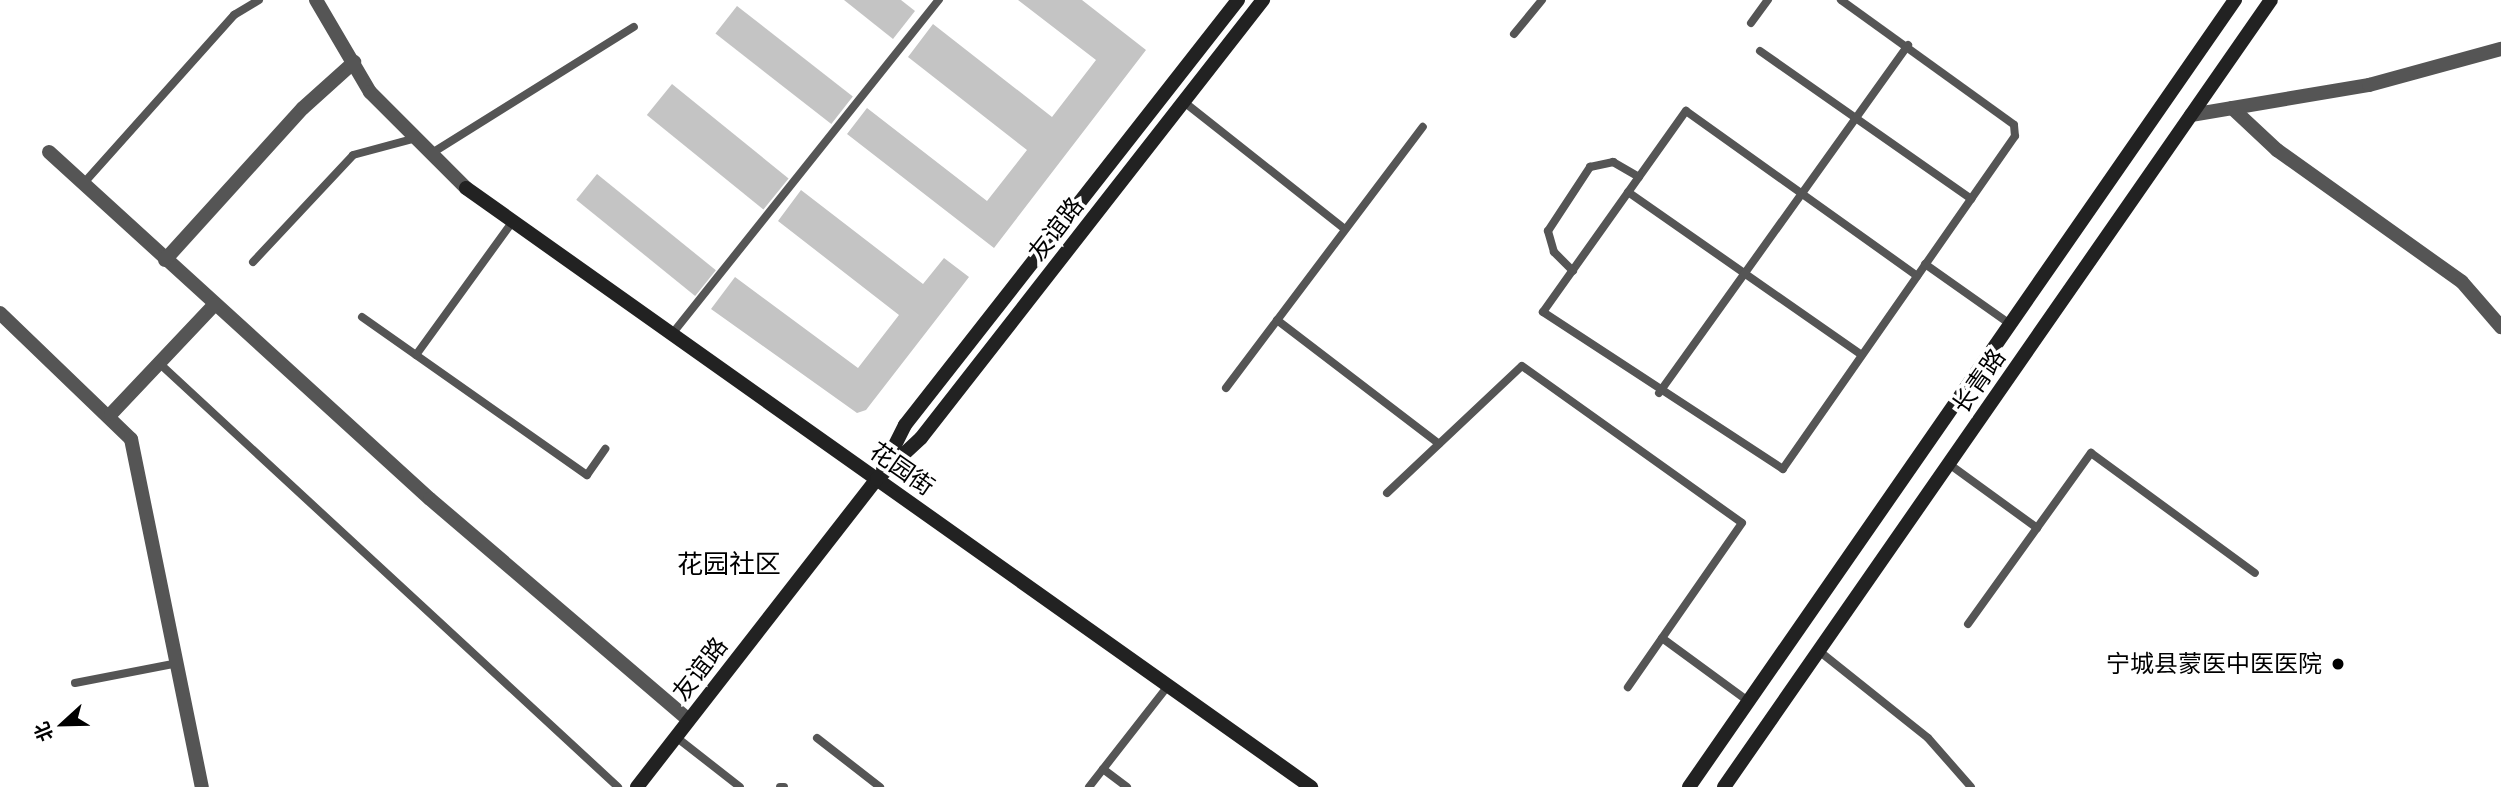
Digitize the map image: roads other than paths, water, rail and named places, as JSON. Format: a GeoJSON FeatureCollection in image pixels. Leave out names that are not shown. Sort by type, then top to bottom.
{"type":"FeatureCollection","features":[{"type":"Feature","properties":{"kind":"street"},"geometry":{"type":"LineString","coordinates":[[316,0],[370,92],[432,153]]}},
{"type":"Feature","properties":{"kind":"street","name":"友谊路"},"geometry":{"type":"LineString","coordinates":[[877,479],[905,425],[1238,0]]}},
{"type":"Feature","properties":{"kind":"street","name":"友谊路"},"geometry":{"type":"LineString","coordinates":[[637,787],[877,479],[921,438],[1263,0]]}},
{"type":"Feature","properties":{"kind":"street","name":"长青路"},"geometry":{"type":"LineString","coordinates":[[1689,787],[2235,0]]}},
{"type":"Feature","properties":{"kind":"street","name":"长青路"},"geometry":{"type":"LineString","coordinates":[[1724,787],[2191,115],[2265,2]]}},
{"type":"Feature","properties":{"kind":"street"},"geometry":{"type":"LineString","coordinates":[[2191,115],[2369,85],[2501,49]]}},
{"type":"Feature","properties":{"kind":"street"},"geometry":{"type":"LineString","coordinates":[[165,260],[303,108],[354,62]]}},
{"type":"Feature","properties":{"kind":"street"},"geometry":{"type":"LineString","coordinates":[[2232,108],[2277,150],[2462,282],[2501,327]]}},
{"type":"Feature","properties":{"kind":"street"},"geometry":{"type":"LineString","coordinates":[[49,152],[214,305],[689,720]]}},
{"type":"Feature","properties":{"kind":"street","name":"花园街"},"geometry":{"type":"LineString","coordinates":[[432,153],[467,188],[1311,787]]}},
{"type":"Feature","properties":{"kind":"street"},"geometry":{"type":"LineString","coordinates":[[111,414],[214,305]]}},
{"type":"Feature","properties":{"kind":"street"},"geometry":{"type":"LineString","coordinates":[[0,313],[111,414],[135,449],[202,787]]}},
{"type":"Feature","properties":{"kind":"lane"},"geometry":{"type":"LineString","coordinates":[[83,184],[234,15],[259,0]]}},
{"type":"Feature","properties":{"kind":"lane"},"geometry":{"type":"LineString","coordinates":[[672,334],[939,0]]}},
{"type":"Feature","properties":{"kind":"lane"},"geometry":{"type":"LineString","coordinates":[[1514,34],[1542,0]]}},
{"type":"Feature","properties":{"kind":"lane"},"geometry":{"type":"LineString","coordinates":[[1751,23],[1768,0]]}},
{"type":"Feature","properties":{"kind":"lane"},"geometry":{"type":"LineString","coordinates":[[1841,0],[1908,45],[2014,125],[2015,136],[1783,469],[1659,393],[1543,312],[1686,111],[1917,276]]}},
{"type":"Feature","properties":{"kind":"lane"},"geometry":{"type":"LineString","coordinates":[[432,153],[634,27]]}},
{"type":"Feature","properties":{"kind":"lane"},"geometry":{"type":"LineString","coordinates":[[1659,393],[1908,45]]}},
{"type":"Feature","properties":{"kind":"lane"},"geometry":{"type":"LineString","coordinates":[[1760,51],[1971,199]]}},
{"type":"Feature","properties":{"kind":"lane"},"geometry":{"type":"LineString","coordinates":[[1184,102],[1345,229]]}},
{"type":"Feature","properties":{"kind":"lane"},"geometry":{"type":"LineString","coordinates":[[1226,388],[1423,127]]}},
{"type":"Feature","properties":{"kind":"lane"},"geometry":{"type":"LineString","coordinates":[[253,261],[353,155],[416,138]]}},
{"type":"Feature","properties":{"kind":"lane"},"geometry":{"type":"LineString","coordinates":[[1573,271],[1554,252],[1548,231],[1590,167],[1613,162],[1639,177]]}},
{"type":"Feature","properties":{"kind":"lane"},"geometry":{"type":"LineString","coordinates":[[1628,192],[1862,355]]}},
{"type":"Feature","properties":{"kind":"lane"},"geometry":{"type":"LineString","coordinates":[[416,355],[513,221]]}},
{"type":"Feature","properties":{"kind":"lane"},"geometry":{"type":"LineString","coordinates":[[1925,264],[2010,324]]}},
{"type":"Feature","properties":{"kind":"lane"},"geometry":{"type":"LineString","coordinates":[[362,317],[587,475],[606,449]]}},
{"type":"Feature","properties":{"kind":"lane"},"geometry":{"type":"LineString","coordinates":[[1277,320],[1439,444]]}},
{"type":"Feature","properties":{"kind":"lane"},"geometry":{"type":"LineString","coordinates":[[159,363],[618,787]]}},
{"type":"Feature","properties":{"kind":"lane"},"geometry":{"type":"LineString","coordinates":[[1387,493],[1522,366],[1742,523],[1628,687]]}},
{"type":"Feature","properties":{"kind":"lane"},"geometry":{"type":"LineString","coordinates":[[1968,624],[2091,453],[2255,573]]}},
{"type":"Feature","properties":{"kind":"lane"},"geometry":{"type":"LineString","coordinates":[[1949,464],[2037,528]]}},
{"type":"Feature","properties":{"kind":"lane"},"geometry":{"type":"LineString","coordinates":[[1662,638],[1748,701]]}},
{"type":"Feature","properties":{"kind":"lane"},"geometry":{"type":"LineString","coordinates":[[1819,651],[1928,738],[1971,787]]}},
{"type":"Feature","properties":{"kind":"lane"},"geometry":{"type":"LineString","coordinates":[[75,683],[178,663]]}},
{"type":"Feature","properties":{"kind":"lane"},"geometry":{"type":"LineString","coordinates":[[1089,787],[1168,686]]}},
{"type":"Feature","properties":{"kind":"lane"},"geometry":{"type":"LineString","coordinates":[[676,737],[740,787]]}},
{"type":"Feature","properties":{"kind":"lane"},"geometry":{"type":"LineString","coordinates":[[817,738],[879,787]]}},
{"type":"Feature","properties":{"kind":"lane"},"geometry":{"type":"LineString","coordinates":[[1102,769],[1127,787]]}},
{"type":"Feature","properties":{"kind":"place","name":"宁城县蒙医中医医院"},"geometry":{"type":"Point","coordinates":[2338,664]}},
{"type":"Feature","properties":{"kind":"district","name":"花园社区"},"geometry":{"type":"Point","coordinates":[729,564]}}]}
